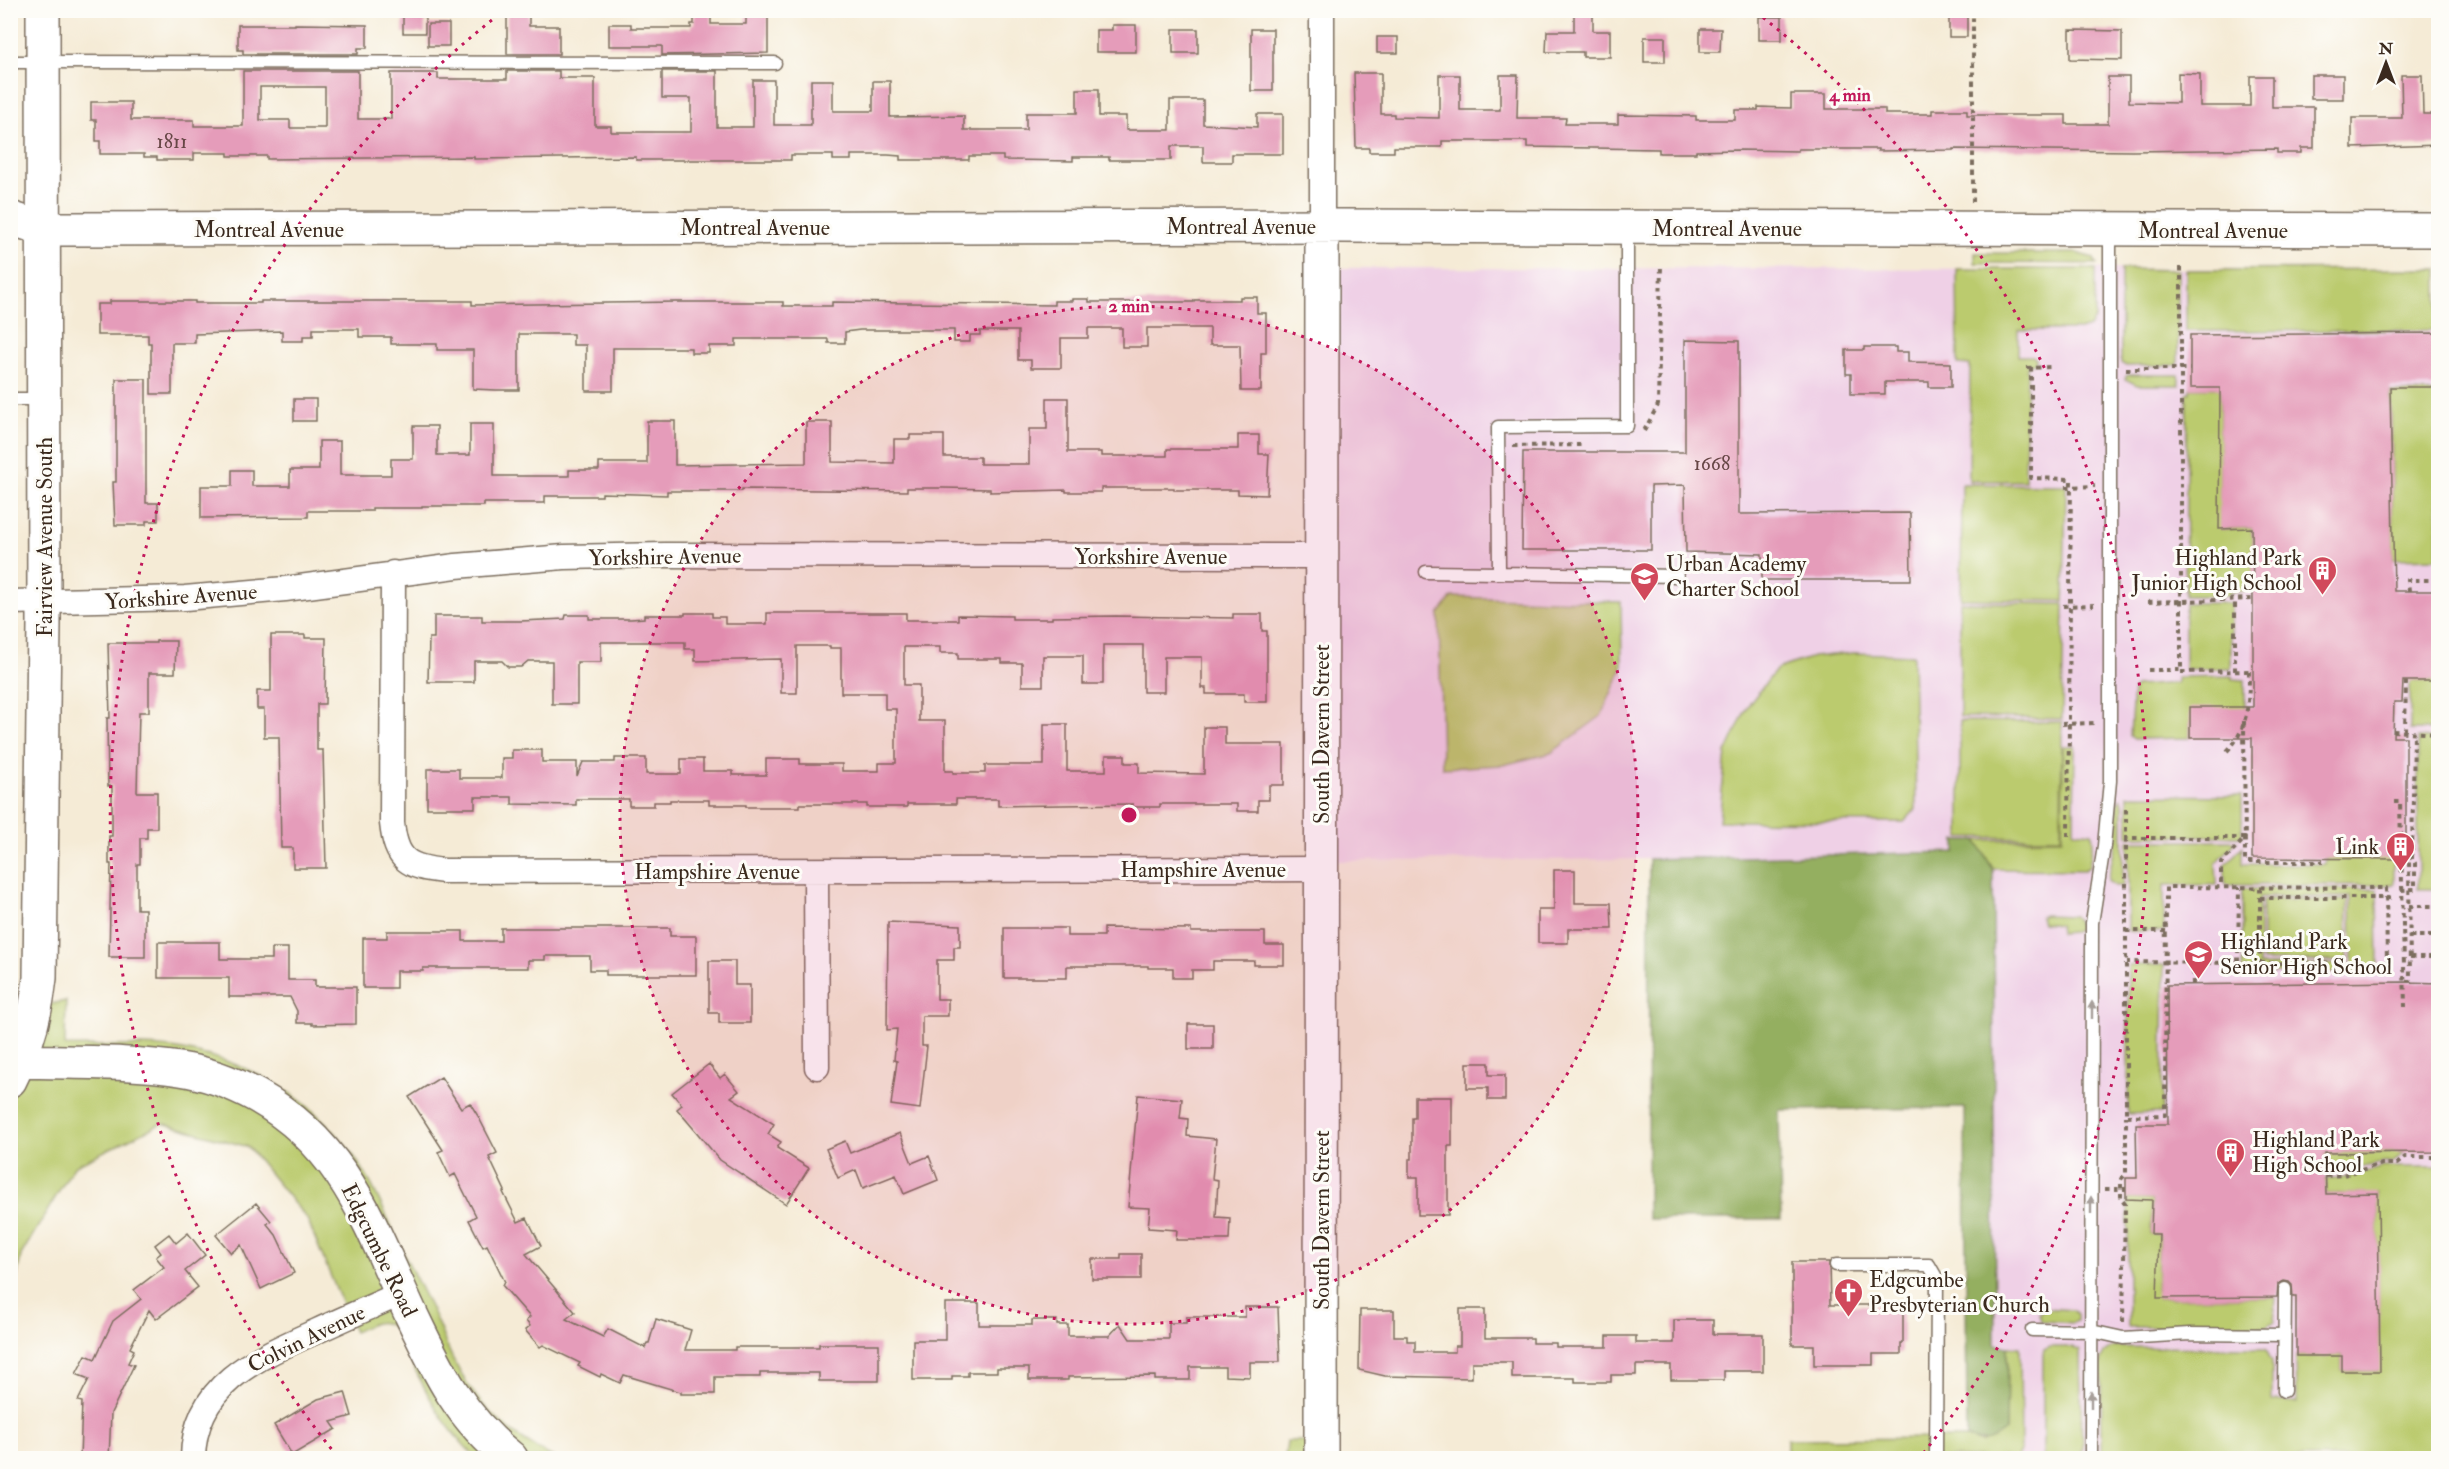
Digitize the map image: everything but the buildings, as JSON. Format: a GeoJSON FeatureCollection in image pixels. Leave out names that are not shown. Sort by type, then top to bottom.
{"type":"FeatureCollection","features":[{"type":"Feature","properties":{"kind":"street","name":"Fairview Avenue South"},"geometry":{"type":"LineString","coordinates":[[14,1067],[31,1029],[40,978],[44,602],[43,10]]}},
{"type":"Feature","properties":{"kind":"street","name":"South Davern Street"},"geometry":{"type":"LineString","coordinates":[[1321,1458],[1322,10]]}},
{"type":"Feature","properties":{"kind":"street","name":"Montreal Avenue"},"geometry":{"type":"LineString","coordinates":[[10,218],[44,229]]}},
{"type":"Feature","properties":{"kind":"street","name":"Montreal Avenue"},"geometry":{"type":"LineString","coordinates":[[10,239],[44,229],[1322,226],[2439,230]]}},
{"type":"Feature","properties":{"kind":"street","name":"Yorkshire Avenue"},"geometry":{"type":"LineString","coordinates":[[10,602],[196,597],[285,589],[393,573],[564,557],[665,555],[1322,556]]}},
{"type":"Feature","properties":{"kind":"street","name":"Hampshire Avenue"},"geometry":{"type":"LineString","coordinates":[[393,573],[392,824],[394,844],[403,858],[420,868],[444,871],[1321,869]]}},
{"type":"Feature","properties":{"kind":"street"},"geometry":{"type":"LineString","coordinates":[[816,871],[817,1067]]}},
{"type":"Feature","properties":{"kind":"street","name":"Edgcumbe Road"},"geometry":{"type":"LineString","coordinates":[[14,1067],[112,1064],[180,1069],[239,1086],[273,1105],[299,1124],[326,1151],[364,1211],[439,1375],[457,1402],[511,1458]]}},
{"type":"Feature","properties":{"kind":"street","name":"Colvin Avenue"},"geometry":{"type":"LineString","coordinates":[[193,1458],[198,1430],[207,1409],[219,1389],[236,1373],[259,1357],[402,1293]]}},
{"type":"Feature","properties":{"kind":"lane"},"geometry":{"type":"LineString","coordinates":[[10,62],[775,63]]}},
{"type":"Feature","properties":{"kind":"lane"},"geometry":{"type":"LineString","coordinates":[[1499,573],[1498,427],[1627,426],[1627,227]]}},
{"type":"Feature","properties":{"kind":"lane"},"geometry":{"type":"LineString","coordinates":[[2091,1458],[2092,923],[2110,781],[2110,229]]}},
{"type":"Feature","properties":{"kind":"lane"},"geometry":{"type":"LineString","coordinates":[[10,399],[44,399]]}},
{"type":"Feature","properties":{"kind":"lane"},"geometry":{"type":"LineString","coordinates":[[1426,572],[1677,576]]}},
{"type":"Feature","properties":{"kind":"lane"},"geometry":{"type":"LineString","coordinates":[[1836,1265],[1929,1265],[1937,1279],[1936,1458]]}},
{"type":"Feature","properties":{"kind":"lane"},"geometry":{"type":"LineString","coordinates":[[2284,1391],[2285,1289]]}},
{"type":"Feature","properties":{"kind":"lane"},"geometry":{"type":"LineString","coordinates":[[2032,1330],[2091,1331],[2123,1338],[2190,1334],[2284,1335]]}},
{"type":"Feature","properties":{"kind":"path"},"geometry":{"type":"LineString","coordinates":[[1973,10],[1973,203]]}},
{"type":"Feature","properties":{"kind":"path"},"geometry":{"type":"LineString","coordinates":[[2181,267],[2181,670]]}},
{"type":"Feature","properties":{"kind":"path"},"geometry":{"type":"LineString","coordinates":[[2051,367],[2029,367],[2031,477],[2071,478],[2068,487],[2070,605],[2068,837]]}},
{"type":"Feature","properties":{"kind":"path"},"geometry":{"type":"LineString","coordinates":[[2110,369],[2190,369]]}},
{"type":"Feature","properties":{"kind":"path"},"geometry":{"type":"LineString","coordinates":[[2068,487],[2110,486]]}},
{"type":"Feature","properties":{"kind":"path"},"geometry":{"type":"LineString","coordinates":[[2409,591],[2408,580],[2439,580]]}},
{"type":"Feature","properties":{"kind":"path"},"geometry":{"type":"LineString","coordinates":[[2235,599],[2235,671]]}},
{"type":"Feature","properties":{"kind":"path"},"geometry":{"type":"LineString","coordinates":[[2148,602],[2253,599]]}},
{"type":"Feature","properties":{"kind":"path"},"geometry":{"type":"LineString","coordinates":[[2063,606],[2110,605]]}},
{"type":"Feature","properties":{"kind":"path"},"geometry":{"type":"LineString","coordinates":[[2148,670],[2251,671],[2248,705],[2239,739],[2227,751]]}},
{"type":"Feature","properties":{"kind":"path"},"geometry":{"type":"LineString","coordinates":[[2405,732],[2406,681]]}},
{"type":"Feature","properties":{"kind":"path"},"geometry":{"type":"LineString","coordinates":[[2244,720],[2244,862],[2324,862]]}},
{"type":"Feature","properties":{"kind":"path"},"geometry":{"type":"LineString","coordinates":[[2062,724],[2110,723]]}},
{"type":"Feature","properties":{"kind":"path"},"geometry":{"type":"LineString","coordinates":[[2393,731],[2439,734]]}},
{"type":"Feature","properties":{"kind":"path"},"geometry":{"type":"LineString","coordinates":[[2407,981],[2410,981],[2409,890],[2414,734]]}},
{"type":"Feature","properties":{"kind":"path"},"geometry":{"type":"LineString","coordinates":[[2110,781],[2126,797],[2126,1174],[2121,1179],[2123,1189],[2121,1199],[2125,1204],[2123,1338]]}},
{"type":"Feature","properties":{"kind":"path"},"geometry":{"type":"LineString","coordinates":[[2394,802],[2400,802],[2405,1007]]}},
{"type":"Feature","properties":{"kind":"path"},"geometry":{"type":"LineString","coordinates":[[2126,838],[2244,838]]}},
{"type":"Feature","properties":{"kind":"path"},"geometry":{"type":"LineString","coordinates":[[2221,887],[2221,864],[2244,838]]}},
{"type":"Feature","properties":{"kind":"path"},"geometry":{"type":"LineString","coordinates":[[2400,860],[2410,859]]}},
{"type":"Feature","properties":{"kind":"path"},"geometry":{"type":"LineString","coordinates":[[2126,1116],[2165,1115],[2166,962],[2166,887],[2386,888],[2387,963],[2260,963],[2238,962],[2166,962],[2127,962]]}},
{"type":"Feature","properties":{"kind":"path"},"geometry":{"type":"LineString","coordinates":[[2238,962],[2239,887]]}},
{"type":"Feature","properties":{"kind":"path"},"geometry":{"type":"LineString","coordinates":[[2260,888],[2260,963]]}},
{"type":"Feature","properties":{"kind":"path"},"geometry":{"type":"LineString","coordinates":[[2401,890],[2409,890]]}},
{"type":"Feature","properties":{"kind":"path"},"geometry":{"type":"LineString","coordinates":[[2260,898],[2394,898]]}},
{"type":"Feature","properties":{"kind":"path"},"geometry":{"type":"LineString","coordinates":[[2409,906],[2439,906]]}},
{"type":"Feature","properties":{"kind":"path"},"geometry":{"type":"LineString","coordinates":[[2126,931],[2166,931]]}},
{"type":"Feature","properties":{"kind":"path"},"geometry":{"type":"LineString","coordinates":[[2410,936],[2439,936]]}},
{"type":"Feature","properties":{"kind":"path"},"geometry":{"type":"LineString","coordinates":[[2410,957],[2439,957]]}},
{"type":"Feature","properties":{"kind":"path"},"geometry":{"type":"LineString","coordinates":[[2193,962],[2193,984]]}},
{"type":"Feature","properties":{"kind":"path"},"geometry":{"type":"LineString","coordinates":[[2326,1176],[2343,1175],[2382,1164],[2397,1164],[2405,1157],[2439,1157]]}},
{"type":"Feature","properties":{"kind":"shaded area","name":"Highland Park Senior High School"},"geometry":{"type":"Polygon","coordinates":[[[1333,268],[2438,269],[2438,1458],[1967,1458],[1965,1108],[1956,852],[1649,859],[1333,861],[1333,268]]]}},
{"type":"Feature","properties":{"kind":"green space"},"geometry":{"type":"Polygon","coordinates":[[[1975,253],[2077,253],[2093,258],[2097,264],[1975,263],[1975,253]]]}},
{"type":"Feature","properties":{"kind":"green space"},"geometry":{"type":"Polygon","coordinates":[[[1957,269],[2095,269],[2095,318],[2089,327],[2080,330],[2018,330],[2018,356],[2033,356],[2036,359],[2036,362],[2027,366],[2025,481],[1969,481],[1970,365],[1958,364],[1957,269]]]}},
{"type":"Feature","properties":{"kind":"green space"},"geometry":{"type":"Polygon","coordinates":[[[2121,269],[2178,270],[2178,365],[2126,366],[2121,363],[2121,269]]]}},
{"type":"Feature","properties":{"kind":"green space"},"geometry":{"type":"Polygon","coordinates":[[[2438,269],[2438,330],[2186,331],[2186,270],[2438,269]]]}},
{"type":"Feature","properties":{"kind":"green space"},"geometry":{"type":"Polygon","coordinates":[[[2127,375],[2178,375],[2180,385],[2137,385],[2125,379],[2127,375]]]}},
{"type":"Feature","properties":{"kind":"green space"},"geometry":{"type":"Polygon","coordinates":[[[2190,388],[2220,388],[2220,529],[2252,528],[2253,591],[2229,592],[2229,596],[2185,596],[2187,393],[2190,392],[2190,388]]]}},
{"type":"Feature","properties":{"kind":"green space"},"geometry":{"type":"Polygon","coordinates":[[[2391,392],[2438,393],[2438,558],[2393,559],[2391,392]]]}},
{"type":"Feature","properties":{"kind":"green space"},"geometry":{"type":"Polygon","coordinates":[[[1962,484],[2066,485],[2064,601],[1961,599],[1962,484]]]}},
{"type":"Feature","properties":{"kind":"green space"},"geometry":{"type":"Polygon","coordinates":[[[1452,597],[1621,602],[1622,668],[1601,716],[1551,753],[1503,765],[1442,768],[1439,614],[1452,597]]]}},
{"type":"Feature","properties":{"kind":"green space"},"geometry":{"type":"Polygon","coordinates":[[[1960,602],[2064,604],[2062,719],[1960,717],[1960,602]]]}},
{"type":"Feature","properties":{"kind":"green space"},"geometry":{"type":"Polygon","coordinates":[[[2185,603],[2231,603],[2231,669],[2185,669],[2185,603]]]}},
{"type":"Feature","properties":{"kind":"green space"},"geometry":{"type":"Polygon","coordinates":[[[1853,653],[1913,655],[1916,809],[1904,822],[1719,821],[1726,753],[1747,707],[1777,669],[1813,657],[1853,653]]]}},
{"type":"Feature","properties":{"kind":"green space"},"geometry":{"type":"Polygon","coordinates":[[[2232,676],[2232,679],[2245,680],[2245,708],[2191,708],[2190,738],[2134,739],[2130,736],[2133,689],[2137,686],[2177,683],[2177,677],[2232,676]]]}},
{"type":"Feature","properties":{"kind":"green space"},"geometry":{"type":"Polygon","coordinates":[[[2410,681],[2438,681],[2438,730],[2410,730],[2410,681]]]}},
{"type":"Feature","properties":{"kind":"green space"},"geometry":{"type":"Polygon","coordinates":[[[1960,721],[2062,722],[2061,838],[1960,837],[1960,721]]]}},
{"type":"Feature","properties":{"kind":"green space"},"geometry":{"type":"Polygon","coordinates":[[[2418,738],[2438,738],[2438,889],[2418,889],[2418,738]]]}},
{"type":"Feature","properties":{"kind":"green space"},"geometry":{"type":"Polygon","coordinates":[[[2063,746],[2075,746],[2074,831],[2092,833],[2089,867],[2084,870],[1993,869],[1976,840],[2062,839],[2063,746]]]}},
{"type":"Feature","properties":{"kind":"green space"},"geometry":{"type":"Polygon","coordinates":[[[2128,795],[2242,796],[2242,836],[2128,836],[2128,795]]]}},
{"type":"Feature","properties":{"kind":"green space"},"geometry":{"type":"Polygon","coordinates":[[[2121,798],[2123,802],[2123,886],[2115,886],[2108,881],[2108,877],[2115,848],[2118,802],[2121,798]]]}},
{"type":"Feature","properties":{"kind":"green space"},"geometry":{"type":"Polygon","coordinates":[[[1956,840],[1976,840],[1993,869],[1995,1344],[2007,1347],[2006,1430],[1997,1437],[1983,1441],[1967,1438],[1965,1108],[1779,1110],[1781,1219],[1648,1219],[1649,859],[1956,852],[1956,840]]]}},
{"type":"Feature","properties":{"kind":"green space"},"geometry":{"type":"Polygon","coordinates":[[[2128,841],[2237,841],[2216,863],[2217,885],[2164,885],[2164,931],[2128,931],[2128,841]]]}},
{"type":"Feature","properties":{"kind":"green space"},"geometry":{"type":"Polygon","coordinates":[[[2242,847],[2242,864],[2325,864],[2325,858],[2394,858],[2394,885],[2225,885],[2225,865],[2242,847]]]}},
{"type":"Feature","properties":{"kind":"green space"},"geometry":{"type":"Polygon","coordinates":[[[2242,889],[2377,889],[2378,973],[2242,973],[2242,889]],[[2259,897],[2259,965],[2352,964],[2351,897],[2259,897]]]}},
{"type":"Feature","properties":{"kind":"green space"},"geometry":{"type":"Polygon","coordinates":[[[2262,900],[2348,900],[2347,961],[2262,961],[2262,900]]]}},
{"type":"Feature","properties":{"kind":"green space"},"geometry":{"type":"Polygon","coordinates":[[[2044,915],[2074,916],[2079,928],[2074,932],[2060,933],[2059,925],[2042,923],[2040,917],[2044,915]]]}},
{"type":"Feature","properties":{"kind":"green space"},"geometry":{"type":"Polygon","coordinates":[[[2128,965],[2164,965],[2162,1113],[2128,1114],[2128,965]]]}},
{"type":"Feature","properties":{"kind":"green space"},"geometry":{"type":"Polygon","coordinates":[[[66,1001],[65,1046],[169,1048],[213,1057],[267,1079],[315,1113],[354,1156],[370,1182],[464,1379],[497,1419],[525,1441],[555,1458],[477,1458],[465,1447],[436,1409],[396,1331],[380,1322],[354,1332],[307,1219],[248,1147],[162,1123],[74,1166],[21,1255],[11,1308],[11,1012],[66,1001]]]}},
{"type":"Feature","properties":{"kind":"green space"},"geometry":{"type":"Polygon","coordinates":[[[2404,1152],[2394,1162],[2326,1173],[2325,1153],[2404,1152]]]}},
{"type":"Feature","properties":{"kind":"green space"},"geometry":{"type":"Polygon","coordinates":[[[2383,1167],[2438,1167],[2438,1458],[2105,1458],[2102,1449],[2101,1360],[2104,1353],[2113,1347],[2258,1348],[2266,1350],[2272,1361],[2272,1401],[2297,1402],[2296,1356],[2342,1356],[2342,1371],[2379,1371],[2378,1194],[2326,1194],[2326,1178],[2344,1178],[2383,1167]]]}},
{"type":"Feature","properties":{"kind":"green space"},"geometry":{"type":"Polygon","coordinates":[[[2128,1199],[2152,1200],[2151,1234],[2159,1234],[2157,1298],[2276,1297],[2274,1321],[2265,1327],[2128,1327],[2128,1199]]]}},
{"type":"Feature","properties":{"kind":"green space"},"geometry":{"type":"Polygon","coordinates":[[[2045,1308],[2073,1310],[2077,1314],[2077,1321],[2073,1323],[2041,1321],[2039,1313],[2045,1308]]]}},
{"type":"Feature","properties":{"kind":"green space"},"geometry":{"type":"Polygon","coordinates":[[[2007,1347],[2020,1347],[2021,1449],[2017,1458],[1787,1458],[1787,1439],[1967,1438],[1981,1443],[2006,1430],[2007,1347]]]}},
{"type":"Feature","properties":{"kind":"green space"},"geometry":{"type":"Polygon","coordinates":[[[2050,1347],[2072,1347],[2080,1351],[2082,1449],[2078,1458],[2045,1458],[2043,1456],[2043,1354],[2044,1350],[2050,1347]]]}},
{"type":"Feature","properties":{"kind":"green space"},"geometry":{"type":"Polygon","coordinates":[[[1287,1441],[1333,1441],[1337,1458],[1285,1458],[1287,1441]]]}},
{"type":"Feature","properties":{"kind":"place","name":"Highland Park Junior High School"},"geometry":{"type":"Point","coordinates":[2323,596]}},
{"type":"Feature","properties":{"kind":"place","name":"Urban Academy Charter School"},"geometry":{"type":"Point","coordinates":[1645,602]}},
{"type":"Feature","properties":{"kind":"place","name":"Link"},"geometry":{"type":"Point","coordinates":[2400,872]}},
{"type":"Feature","properties":{"kind":"place","name":"Highland Park Senior High School"},"geometry":{"type":"Point","coordinates":[2199,980]}},
{"type":"Feature","properties":{"kind":"place","name":"Highland Park High School"},"geometry":{"type":"Point","coordinates":[2231,1178]}},
{"type":"Feature","properties":{"kind":"place","name":"Edgcumbe Presbyterian Church"},"geometry":{"type":"Point","coordinates":[1848,1318]}}]}
